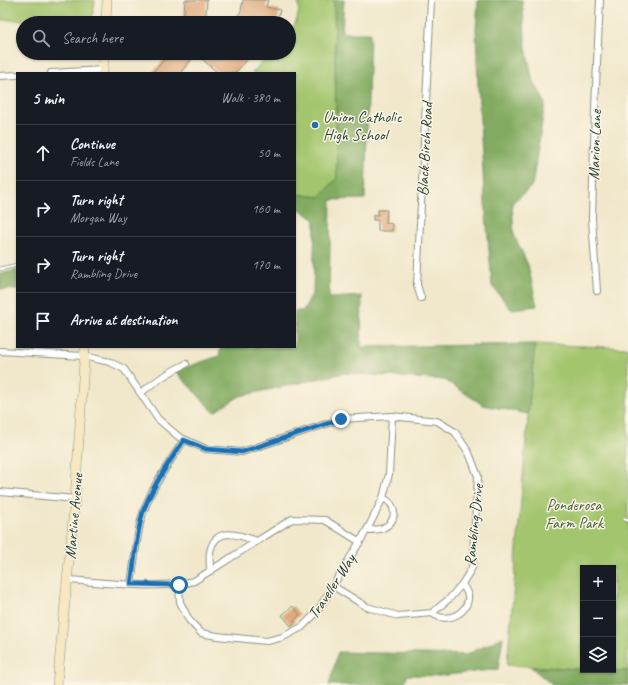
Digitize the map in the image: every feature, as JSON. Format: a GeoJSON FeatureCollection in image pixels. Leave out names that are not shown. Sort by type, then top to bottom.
{"type":"FeatureCollection","features":[{"type":"Feature","properties":{"kind":"main road"},"geometry":{"type":"LineString","coordinates":[[107,16],[108,0]]}},
{"type":"Feature","properties":{"kind":"main road"},"geometry":{"type":"LineString","coordinates":[[103,72],[104,60]]}},
{"type":"Feature","properties":{"kind":"main road","name":"Martine Avenue"},"geometry":{"type":"LineString","coordinates":[[57,685],[75,499],[85,351]]}},
{"type":"Feature","properties":{"kind":"street","name":"Black Birch Road"},"geometry":{"type":"LineString","coordinates":[[421,298],[417,285],[431,0]]}},
{"type":"Feature","properties":{"kind":"street","name":"Marion Lane"},"geometry":{"type":"LineString","coordinates":[[597,291],[592,219],[600,0]]}},
{"type":"Feature","properties":{"kind":"street"},"geometry":{"type":"LineString","coordinates":[[0,76],[16,75]]}},
{"type":"Feature","properties":{"kind":"street","name":"Rambling Drive"},"geometry":{"type":"LineString","coordinates":[[0,351],[85,351],[110,362],[124,369],[158,419],[184,440],[206,449],[242,452],[341,419],[392,416],[437,421],[455,432],[469,453],[478,476],[472,568],[462,584],[450,598],[432,613],[398,616],[366,606],[333,586]]}},
{"type":"Feature","properties":{"kind":"street"},"geometry":{"type":"LineString","coordinates":[[141,393],[162,376],[186,364]]}},
{"type":"Feature","properties":{"kind":"street","name":"Traveller Way"},"geometry":{"type":"LineString","coordinates":[[179,585],[180,602],[189,620],[201,633],[267,641],[283,637],[302,627],[317,612],[367,530],[383,498],[389,474],[392,416]]}},
{"type":"Feature","properties":{"kind":"street"},"geometry":{"type":"LineString","coordinates":[[131,584],[140,524],[145,508],[158,480],[184,440]]}},
{"type":"Feature","properties":{"kind":"street"},"geometry":{"type":"LineString","coordinates":[[0,492],[75,499]]}},
{"type":"Feature","properties":{"kind":"street"},"geometry":{"type":"LineString","coordinates":[[367,530],[379,530],[391,522],[394,516],[392,505],[388,500],[383,498]]}},
{"type":"Feature","properties":{"kind":"street"},"geometry":{"type":"LineString","coordinates":[[68,580],[179,585],[194,581],[292,519],[325,520],[360,542]]}},
{"type":"Feature","properties":{"kind":"street"},"geometry":{"type":"LineString","coordinates":[[210,571],[210,551],[214,540],[230,533],[257,541]]}},
{"type":"Feature","properties":{"kind":"street","name":"Rambling Drive"},"geometry":{"type":"LineString","coordinates":[[432,613],[438,618],[449,618],[460,613],[467,603],[468,594],[462,584]]}},
{"type":"Feature","properties":{"kind":"lane"},"geometry":{"type":"LineString","coordinates":[[0,270],[16,265]]}},
{"type":"Feature","properties":{"kind":"green space"},"geometry":{"type":"Polygon","coordinates":[[[0,0],[95,0],[93,16],[16,16],[16,20],[0,20],[0,0]]]}},
{"type":"Feature","properties":{"kind":"green space"},"geometry":{"type":"Polygon","coordinates":[[[298,0],[334,0],[337,178],[320,197],[296,194],[296,72],[253,72],[264,60],[296,60],[296,20],[299,9],[298,0]]]}},
{"type":"Feature","properties":{"kind":"green space"},"geometry":{"type":"Polygon","coordinates":[[[334,0],[344,0],[342,33],[370,33],[365,199],[331,200],[329,298],[362,296],[361,347],[535,344],[528,414],[483,405],[445,380],[344,373],[240,396],[214,412],[175,371],[219,356],[221,348],[296,348],[296,311],[303,311],[313,292],[315,220],[296,207],[296,194],[320,197],[337,178],[334,0]]]}},
{"type":"Feature","properties":{"kind":"green space"},"geometry":{"type":"Polygon","coordinates":[[[478,0],[522,0],[526,48],[532,77],[545,103],[532,186],[512,203],[514,235],[528,265],[537,306],[511,309],[492,286],[484,190],[478,87],[476,30],[478,0]]]}},
{"type":"Feature","properties":{"kind":"green space"},"geometry":{"type":"Polygon","coordinates":[[[16,270],[16,290],[0,289],[0,274],[16,270]]]}},
{"type":"Feature","properties":{"kind":"green space","name":"Ponderosa Farm Park"},"geometry":{"type":"Polygon","coordinates":[[[535,344],[628,348],[628,671],[616,670],[616,565],[580,565],[580,669],[507,665],[535,344]]]}},
{"type":"Feature","properties":{"kind":"green space"},"geometry":{"type":"Polygon","coordinates":[[[503,637],[498,669],[439,676],[408,675],[403,685],[329,685],[338,652],[466,655],[503,637]]]}},
{"type":"Feature","properties":{"kind":"green space"},"geometry":{"type":"Polygon","coordinates":[[[531,667],[580,669],[580,673],[616,673],[616,671],[628,671],[628,685],[552,685],[531,667]]]}},
{"type":"Feature","properties":{"kind":"building"},"geometry":{"type":"Polygon","coordinates":[[[185,0],[207,0],[206,16],[184,16],[185,0]]]}},
{"type":"Feature","properties":{"kind":"building"},"geometry":{"type":"Polygon","coordinates":[[[243,0],[268,0],[266,7],[280,10],[279,16],[238,16],[241,11],[243,0]]]}},
{"type":"Feature","properties":{"kind":"building"},"geometry":{"type":"Polygon","coordinates":[[[164,60],[191,60],[181,72],[153,72],[164,60]]]}},
{"type":"Feature","properties":{"kind":"building"},"geometry":{"type":"Polygon","coordinates":[[[203,60],[247,60],[236,72],[217,72],[203,60]]]}},
{"type":"Feature","properties":{"kind":"building"},"geometry":{"type":"Polygon","coordinates":[[[378,210],[387,210],[386,223],[392,224],[392,231],[378,231],[378,220],[373,220],[373,215],[378,215],[378,210]]]}},
{"type":"Feature","properties":{"kind":"building"},"geometry":{"type":"Polygon","coordinates":[[[293,606],[300,615],[294,620],[295,622],[291,626],[282,615],[293,606]]]}},
{"type":"Feature","properties":{"kind":"place","name":"Union Catholic High School"},"geometry":{"type":"Point","coordinates":[315,125]}},
{"type":"Feature","properties":{"kind":"route"},"geometry":{"type":"LineString","coordinates":[[179,585],[131,584],[140,524],[145,508],[158,480],[184,440],[206,449],[242,452],[341,419]]}}]}
